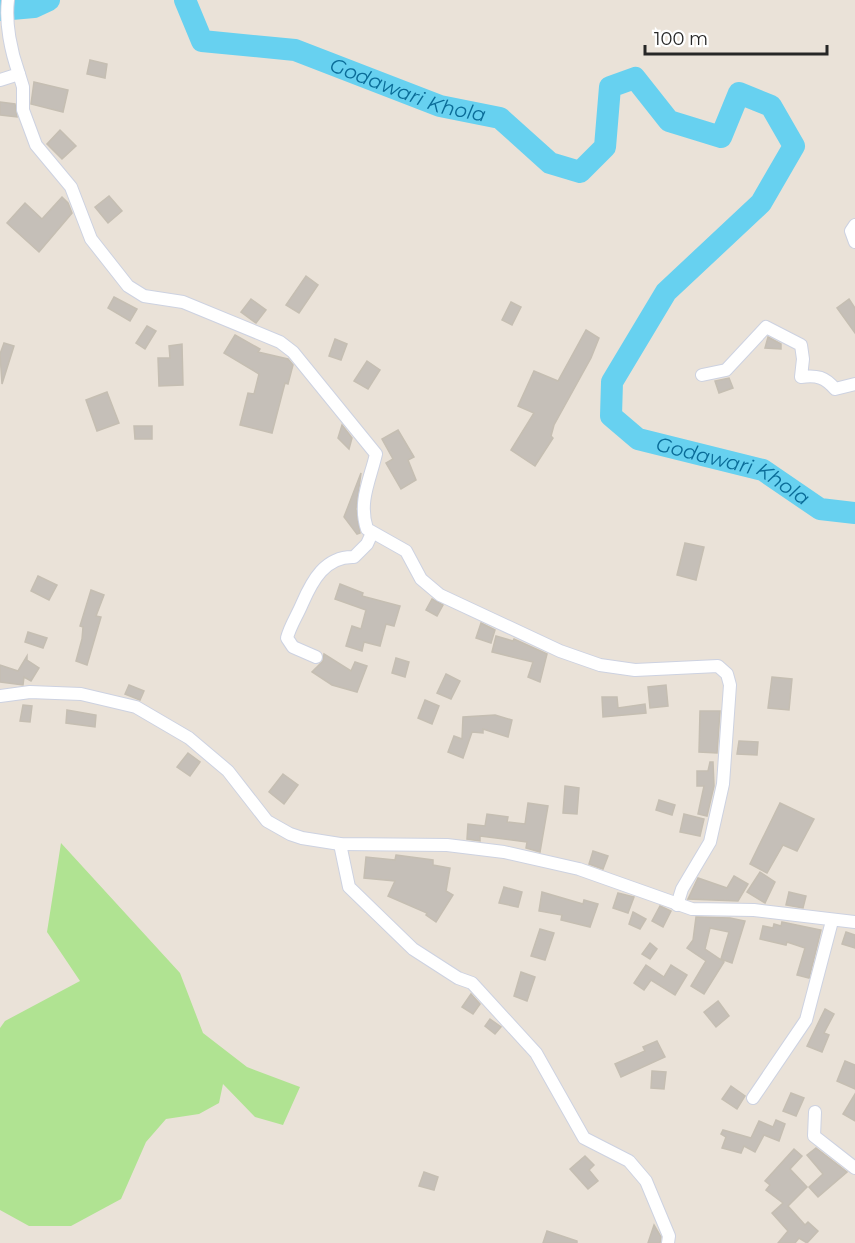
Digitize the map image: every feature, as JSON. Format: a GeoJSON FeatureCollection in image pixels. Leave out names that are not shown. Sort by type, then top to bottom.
{"type":"FeatureCollection","features":[{"type":"Feature","properties":{"kind":"street"},"geometry":{"type":"LineString","coordinates":[[8,5],[14,59],[23,87],[23,110],[36,145],[71,187],[88,233],[128,286],[144,296],[183,302],[280,342],[293,352],[376,454],[364,495],[362,514],[367,529],[406,551],[421,579],[440,595],[560,651],[600,665],[635,670],[704,665],[718,666],[727,674],[730,684],[723,784],[710,842],[682,889],[676,905]]}},
{"type":"Feature","properties":{"kind":"street"},"geometry":{"type":"LineString","coordinates":[[0,80],[19,74]]}},
{"type":"Feature","properties":{"kind":"street"},"geometry":{"type":"LineString","coordinates":[[855,225],[850,231],[855,242]]}},
{"type":"Feature","properties":{"kind":"street"},"geometry":{"type":"LineString","coordinates":[[702,375],[726,370],[766,327],[801,345],[801,377],[814,376],[827,379],[835,389],[855,384]]}},
{"type":"Feature","properties":{"kind":"street"},"geometry":{"type":"LineString","coordinates":[[316,657],[293,647],[287,638],[289,629],[316,576],[330,563],[343,557],[354,557],[367,544],[372,533]]}},
{"type":"Feature","properties":{"kind":"street"},"geometry":{"type":"LineString","coordinates":[[0,696],[30,692],[81,694],[136,707],[189,738],[228,771],[267,821],[290,834],[340,844],[447,845],[504,852],[579,869],[692,909],[754,910],[855,922]]}},
{"type":"Feature","properties":{"kind":"street"},"geometry":{"type":"LineString","coordinates":[[340,844],[349,887],[413,949],[458,978],[472,983],[536,1053],[584,1138],[629,1161],[646,1181],[669,1236],[668,1243]]}},
{"type":"Feature","properties":{"kind":"street"},"geometry":{"type":"LineString","coordinates":[[753,1098],[806,1020],[832,921]]}},
{"type":"Feature","properties":{"kind":"street"},"geometry":{"type":"LineString","coordinates":[[815,1112],[814,1136],[855,1168]]}},
{"type":"Feature","properties":{"kind":"green space"},"geometry":{"type":"Polygon","coordinates":[[[61,843],[180,973],[203,1033],[247,1067],[300,1087],[283,1125],[255,1117],[223,1084],[219,1103],[199,1114],[166,1119],[146,1142],[121,1199],[71,1226],[29,1226],[0,1210],[0,1028],[5,1021],[80,981],[47,932],[61,843]]]}},
{"type":"Feature","properties":{"kind":"building"},"geometry":{"type":"Polygon","coordinates":[[[90,60],[107,64],[105,78],[87,74],[90,60]]]}},
{"type":"Feature","properties":{"kind":"building"},"geometry":{"type":"Polygon","coordinates":[[[34,82],[68,90],[63,112],[31,104],[34,82]]]}},
{"type":"Feature","properties":{"kind":"building"},"geometry":{"type":"Polygon","coordinates":[[[0,102],[15,104],[17,117],[0,115],[0,102]]]}},
{"type":"Feature","properties":{"kind":"building"},"geometry":{"type":"Polygon","coordinates":[[[60,130],[76,146],[62,159],[47,144],[60,130]]]}},
{"type":"Feature","properties":{"kind":"building"},"geometry":{"type":"Polygon","coordinates":[[[109,196],[122,211],[108,223],[95,207],[109,196]]]}},
{"type":"Feature","properties":{"kind":"building"},"geometry":{"type":"Polygon","coordinates":[[[62,197],[68,203],[72,213],[39,252],[7,223],[25,203],[42,219],[62,197]]]}},
{"type":"Feature","properties":{"kind":"building"},"geometry":{"type":"Polygon","coordinates":[[[306,276],[318,285],[299,313],[286,305],[306,276]]]}},
{"type":"Feature","properties":{"kind":"building"},"geometry":{"type":"Polygon","coordinates":[[[114,297],[137,309],[130,321],[108,308],[114,297]]]}},
{"type":"Feature","properties":{"kind":"building"},"geometry":{"type":"Polygon","coordinates":[[[251,299],[266,310],[256,323],[241,312],[251,299]]]}},
{"type":"Feature","properties":{"kind":"building"},"geometry":{"type":"Polygon","coordinates":[[[849,299],[855,308],[855,333],[837,308],[849,299]]]}},
{"type":"Feature","properties":{"kind":"building"},"geometry":{"type":"Polygon","coordinates":[[[511,302],[521,307],[512,325],[502,320],[511,302]]]}},
{"type":"Feature","properties":{"kind":"building"},"geometry":{"type":"Polygon","coordinates":[[[147,326],[156,331],[145,349],[136,343],[147,326]]]}},
{"type":"Feature","properties":{"kind":"building"},"geometry":{"type":"Polygon","coordinates":[[[586,330],[599,338],[591,358],[554,425],[551,436],[553,438],[535,466],[511,450],[534,413],[518,406],[534,371],[558,381],[586,330]]]}},
{"type":"Feature","properties":{"kind":"building"},"geometry":{"type":"Polygon","coordinates":[[[235,335],[260,349],[258,352],[288,359],[293,365],[288,384],[285,383],[272,433],[240,425],[248,393],[254,394],[259,374],[224,353],[235,335]]]}},
{"type":"Feature","properties":{"kind":"building"},"geometry":{"type":"Polygon","coordinates":[[[768,337],[781,344],[781,349],[765,348],[768,337]]]}},
{"type":"Feature","properties":{"kind":"building"},"geometry":{"type":"Polygon","coordinates":[[[335,339],[347,344],[341,360],[329,356],[335,339]]]}},
{"type":"Feature","properties":{"kind":"building"},"geometry":{"type":"Polygon","coordinates":[[[4,343],[14,346],[2,384],[0,354],[4,343]]]}},
{"type":"Feature","properties":{"kind":"building"},"geometry":{"type":"Polygon","coordinates":[[[182,344],[183,385],[159,386],[158,358],[170,358],[169,346],[182,344]]]}},
{"type":"Feature","properties":{"kind":"building"},"geometry":{"type":"Polygon","coordinates":[[[367,361],[380,370],[368,389],[354,381],[367,361]]]}},
{"type":"Feature","properties":{"kind":"building"},"geometry":{"type":"Polygon","coordinates":[[[729,378],[733,388],[719,393],[715,381],[729,378]]]}},
{"type":"Feature","properties":{"kind":"building"},"geometry":{"type":"Polygon","coordinates":[[[107,392],[119,423],[97,431],[86,400],[107,392]]]}},
{"type":"Feature","properties":{"kind":"building"},"geometry":{"type":"Polygon","coordinates":[[[342,425],[352,438],[349,449],[338,438],[342,425]]]}},
{"type":"Feature","properties":{"kind":"building"},"geometry":{"type":"Polygon","coordinates":[[[134,426],[152,426],[152,439],[135,439],[134,426]]]}},
{"type":"Feature","properties":{"kind":"building"},"geometry":{"type":"Polygon","coordinates":[[[398,430],[414,457],[408,460],[416,480],[401,489],[386,463],[393,459],[382,439],[398,430]]]}},
{"type":"Feature","properties":{"kind":"building"},"geometry":{"type":"Polygon","coordinates":[[[361,473],[356,509],[360,533],[357,534],[344,517],[361,473]]]}},
{"type":"Feature","properties":{"kind":"building"},"geometry":{"type":"Polygon","coordinates":[[[685,543],[704,547],[696,580],[677,575],[685,543]]]}},
{"type":"Feature","properties":{"kind":"building"},"geometry":{"type":"Polygon","coordinates":[[[38,576],[57,585],[49,600],[31,591],[38,576]]]}},
{"type":"Feature","properties":{"kind":"building"},"geometry":{"type":"Polygon","coordinates":[[[340,584],[363,593],[362,596],[400,606],[394,626],[386,624],[380,646],[364,642],[362,651],[346,646],[352,626],[361,629],[366,610],[335,599],[340,584]]]}},
{"type":"Feature","properties":{"kind":"building"},"geometry":{"type":"Polygon","coordinates":[[[91,590],[104,595],[96,616],[101,617],[87,665],[76,661],[82,639],[83,627],[80,626],[91,590]]]}},
{"type":"Feature","properties":{"kind":"building"},"geometry":{"type":"Polygon","coordinates":[[[432,599],[443,605],[437,616],[426,610],[432,599]]]}},
{"type":"Feature","properties":{"kind":"building"},"geometry":{"type":"Polygon","coordinates":[[[481,623],[495,630],[491,643],[476,638],[481,623]]]}},
{"type":"Feature","properties":{"kind":"building"},"geometry":{"type":"Polygon","coordinates":[[[28,632],[47,638],[43,648],[25,642],[28,632]]]}},
{"type":"Feature","properties":{"kind":"building"},"geometry":{"type":"Polygon","coordinates":[[[496,636],[513,641],[514,639],[547,654],[540,682],[528,677],[533,662],[492,652],[496,636]]]}},
{"type":"Feature","properties":{"kind":"building"},"geometry":{"type":"Polygon","coordinates":[[[324,654],[351,671],[355,662],[367,666],[357,692],[332,685],[312,672],[323,661],[324,654]]]}},
{"type":"Feature","properties":{"kind":"building"},"geometry":{"type":"Polygon","coordinates":[[[27,656],[27,660],[39,668],[31,681],[24,677],[23,685],[0,682],[0,665],[18,671],[27,656]]]}},
{"type":"Feature","properties":{"kind":"building"},"geometry":{"type":"Polygon","coordinates":[[[396,658],[409,662],[405,677],[392,673],[396,658]]]}},
{"type":"Feature","properties":{"kind":"building"},"geometry":{"type":"Polygon","coordinates":[[[446,674],[460,681],[451,699],[437,693],[446,674]]]}},
{"type":"Feature","properties":{"kind":"building"},"geometry":{"type":"Polygon","coordinates":[[[772,677],[792,679],[789,710],[768,708],[772,677]]]}},
{"type":"Feature","properties":{"kind":"building"},"geometry":{"type":"Polygon","coordinates":[[[129,685],[144,691],[140,700],[125,694],[129,685]]]}},
{"type":"Feature","properties":{"kind":"building"},"geometry":{"type":"Polygon","coordinates":[[[666,685],[668,706],[650,708],[648,687],[666,685]]]}},
{"type":"Feature","properties":{"kind":"building"},"geometry":{"type":"Polygon","coordinates":[[[602,697],[617,697],[618,708],[645,704],[646,713],[603,717],[602,697]]]}},
{"type":"Feature","properties":{"kind":"building"},"geometry":{"type":"Polygon","coordinates":[[[425,700],[439,706],[432,724],[418,718],[425,700]]]}},
{"type":"Feature","properties":{"kind":"building"},"geometry":{"type":"Polygon","coordinates":[[[23,705],[32,706],[30,722],[20,721],[23,705]]]}},
{"type":"Feature","properties":{"kind":"building"},"geometry":{"type":"Polygon","coordinates":[[[67,710],[96,715],[95,727],[66,723],[67,710]]]}},
{"type":"Feature","properties":{"kind":"building"},"geometry":{"type":"Polygon","coordinates":[[[700,711],[720,711],[717,753],[699,752],[700,711]]]}},
{"type":"Feature","properties":{"kind":"building"},"geometry":{"type":"Polygon","coordinates":[[[495,715],[512,720],[508,737],[483,729],[483,733],[472,732],[463,758],[448,752],[454,736],[462,739],[463,717],[495,715]]]}},
{"type":"Feature","properties":{"kind":"building"},"geometry":{"type":"Polygon","coordinates":[[[739,741],[758,742],[757,755],[737,754],[739,741]]]}},
{"type":"Feature","properties":{"kind":"building"},"geometry":{"type":"Polygon","coordinates":[[[188,753],[200,762],[190,776],[177,767],[188,753]]]}},
{"type":"Feature","properties":{"kind":"building"},"geometry":{"type":"Polygon","coordinates":[[[710,762],[713,762],[714,786],[707,816],[698,814],[704,786],[697,786],[697,771],[708,771],[710,762]]]}},
{"type":"Feature","properties":{"kind":"building"},"geometry":{"type":"Polygon","coordinates":[[[283,774],[298,785],[284,804],[269,792],[283,774]]]}},
{"type":"Feature","properties":{"kind":"building"},"geometry":{"type":"Polygon","coordinates":[[[565,786],[579,788],[577,814],[563,813],[565,786]]]}},
{"type":"Feature","properties":{"kind":"building"},"geometry":{"type":"Polygon","coordinates":[[[659,800],[675,805],[672,815],[656,810],[659,800]]]}},
{"type":"Feature","properties":{"kind":"building"},"geometry":{"type":"Polygon","coordinates":[[[528,803],[548,806],[540,852],[526,848],[527,842],[480,836],[480,841],[467,839],[468,824],[485,826],[487,814],[508,817],[507,822],[525,824],[528,803]]]}},
{"type":"Feature","properties":{"kind":"building"},"geometry":{"type":"Polygon","coordinates":[[[780,803],[814,819],[797,851],[783,845],[767,873],[750,864],[780,803]]]}},
{"type":"Feature","properties":{"kind":"building"},"geometry":{"type":"Polygon","coordinates":[[[684,814],[704,819],[700,836],[680,832],[684,814]]]}},
{"type":"Feature","properties":{"kind":"building"},"geometry":{"type":"Polygon","coordinates":[[[593,851],[608,856],[603,869],[589,864],[593,851]]]}},
{"type":"Feature","properties":{"kind":"building"},"geometry":{"type":"Polygon","coordinates":[[[396,855],[433,860],[433,865],[450,868],[446,891],[453,895],[436,922],[426,915],[427,913],[388,896],[395,881],[364,878],[366,857],[395,860],[396,855]]]}},
{"type":"Feature","properties":{"kind":"building"},"geometry":{"type":"Polygon","coordinates":[[[760,872],[775,882],[765,903],[747,892],[760,872]]]}},
{"type":"Feature","properties":{"kind":"building"},"geometry":{"type":"Polygon","coordinates":[[[734,876],[748,884],[738,901],[688,899],[698,878],[727,888],[734,876]]]}},
{"type":"Feature","properties":{"kind":"building"},"geometry":{"type":"Polygon","coordinates":[[[504,887],[522,892],[518,907],[499,903],[504,887]]]}},
{"type":"Feature","properties":{"kind":"building"},"geometry":{"type":"Polygon","coordinates":[[[542,892],[583,904],[584,900],[598,904],[590,927],[561,920],[562,915],[539,911],[542,892]]]}},
{"type":"Feature","properties":{"kind":"building"},"geometry":{"type":"Polygon","coordinates":[[[789,892],[806,896],[803,908],[786,905],[789,892]]]}},
{"type":"Feature","properties":{"kind":"building"},"geometry":{"type":"Polygon","coordinates":[[[618,893],[634,897],[628,913],[613,908],[618,893]]]}},
{"type":"Feature","properties":{"kind":"building"},"geometry":{"type":"Polygon","coordinates":[[[660,906],[671,911],[663,927],[652,921],[660,906]]]}},
{"type":"Feature","properties":{"kind":"building"},"geometry":{"type":"Polygon","coordinates":[[[633,912],[646,919],[640,929],[629,924],[633,912]]]}},
{"type":"Feature","properties":{"kind":"building"},"geometry":{"type":"Polygon","coordinates":[[[696,917],[745,921],[732,963],[721,959],[729,932],[710,928],[705,949],[724,962],[704,994],[691,986],[706,961],[687,948],[693,940],[696,917]]]}},
{"type":"Feature","properties":{"kind":"building"},"geometry":{"type":"Polygon","coordinates":[[[782,922],[821,930],[809,978],[797,975],[805,948],[787,942],[786,945],[760,939],[763,926],[773,928],[774,924],[781,926],[782,922]]]}},
{"type":"Feature","properties":{"kind":"building"},"geometry":{"type":"Polygon","coordinates":[[[540,929],[554,933],[545,960],[531,956],[540,929]]]}},
{"type":"Feature","properties":{"kind":"building"},"geometry":{"type":"Polygon","coordinates":[[[846,932],[855,935],[855,948],[842,944],[846,932]]]}},
{"type":"Feature","properties":{"kind":"building"},"geometry":{"type":"Polygon","coordinates":[[[650,943],[657,949],[650,959],[642,954],[650,943]]]}},
{"type":"Feature","properties":{"kind":"building"},"geometry":{"type":"Polygon","coordinates":[[[646,965],[664,977],[671,965],[687,975],[675,995],[651,980],[644,990],[634,983],[646,965]]]}},
{"type":"Feature","properties":{"kind":"building"},"geometry":{"type":"Polygon","coordinates":[[[521,972],[535,977],[527,1001],[514,996],[521,972]]]}},
{"type":"Feature","properties":{"kind":"building"},"geometry":{"type":"Polygon","coordinates":[[[471,994],[480,1004],[473,1014],[462,1007],[471,994]]]}},
{"type":"Feature","properties":{"kind":"building"},"geometry":{"type":"Polygon","coordinates":[[[718,1001],[729,1016],[716,1027],[704,1012],[718,1001]]]}},
{"type":"Feature","properties":{"kind":"building"},"geometry":{"type":"Polygon","coordinates":[[[825,1009],[834,1014],[824,1033],[829,1035],[822,1052],[807,1046],[825,1009]]]}},
{"type":"Feature","properties":{"kind":"building"},"geometry":{"type":"Polygon","coordinates":[[[490,1019],[501,1027],[495,1034],[485,1026],[490,1019]]]}},
{"type":"Feature","properties":{"kind":"building"},"geometry":{"type":"Polygon","coordinates":[[[657,1041],[665,1057],[621,1077],[615,1064],[645,1051],[643,1047],[657,1041]]]}},
{"type":"Feature","properties":{"kind":"building"},"geometry":{"type":"Polygon","coordinates":[[[845,1061],[855,1065],[855,1089],[837,1081],[845,1061]]]}},
{"type":"Feature","properties":{"kind":"building"},"geometry":{"type":"Polygon","coordinates":[[[652,1071],[666,1072],[664,1089],[651,1088],[652,1071]]]}},
{"type":"Feature","properties":{"kind":"building"},"geometry":{"type":"Polygon","coordinates":[[[731,1086],[745,1096],[737,1109],[722,1099],[731,1086]]]}},
{"type":"Feature","properties":{"kind":"building"},"geometry":{"type":"Polygon","coordinates":[[[791,1093],[804,1098],[796,1116],[783,1111],[791,1093]]]}},
{"type":"Feature","properties":{"kind":"building"},"geometry":{"type":"Polygon","coordinates":[[[855,1094],[855,1121],[843,1114],[855,1094]]]}},
{"type":"Feature","properties":{"kind":"building"},"geometry":{"type":"Polygon","coordinates":[[[776,1120],[785,1124],[779,1141],[764,1135],[755,1152],[744,1146],[741,1153],[722,1148],[726,1137],[721,1134],[723,1130],[751,1138],[759,1121],[773,1127],[776,1120]]]}},
{"type":"Feature","properties":{"kind":"building"},"geometry":{"type":"Polygon","coordinates":[[[816,1148],[847,1172],[818,1197],[809,1187],[823,1174],[807,1155],[816,1148]]]}},
{"type":"Feature","properties":{"kind":"building"},"geometry":{"type":"Polygon","coordinates":[[[794,1149],[802,1156],[790,1169],[807,1187],[788,1206],[805,1225],[808,1222],[818,1231],[807,1243],[799,1238],[795,1243],[778,1243],[788,1231],[772,1213],[783,1203],[766,1190],[770,1185],[765,1181],[794,1149]]]}},
{"type":"Feature","properties":{"kind":"building"},"geometry":{"type":"Polygon","coordinates":[[[585,1156],[594,1165],[589,1170],[598,1181],[588,1189],[570,1169],[585,1156]]]}},
{"type":"Feature","properties":{"kind":"building"},"geometry":{"type":"Polygon","coordinates":[[[424,1172],[438,1177],[434,1190],[419,1186],[424,1172]]]}},
{"type":"Feature","properties":{"kind":"building"},"geometry":{"type":"Polygon","coordinates":[[[654,1225],[661,1237],[660,1243],[648,1243],[654,1225]]]}},
{"type":"Feature","properties":{"kind":"building"},"geometry":{"type":"Polygon","coordinates":[[[547,1231],[577,1241],[577,1243],[543,1243],[547,1231]]]}},
{"type":"Feature","properties":{"kind":"waterway","name":"Godawari Khola"},"geometry":{"type":"LineString","coordinates":[[0,10],[34,7],[49,0]]}},
{"type":"Feature","properties":{"kind":"waterway","name":"Godawari Khola"},"geometry":{"type":"LineString","coordinates":[[185,0],[202,41],[295,50],[440,106],[500,118],[550,163],[580,172],[605,147],[610,87],[635,78],[669,121],[721,137],[739,93],[771,106],[794,146],[761,203],[666,292],[612,382],[611,416],[638,439],[763,470],[820,509],[855,513]]}}]}
